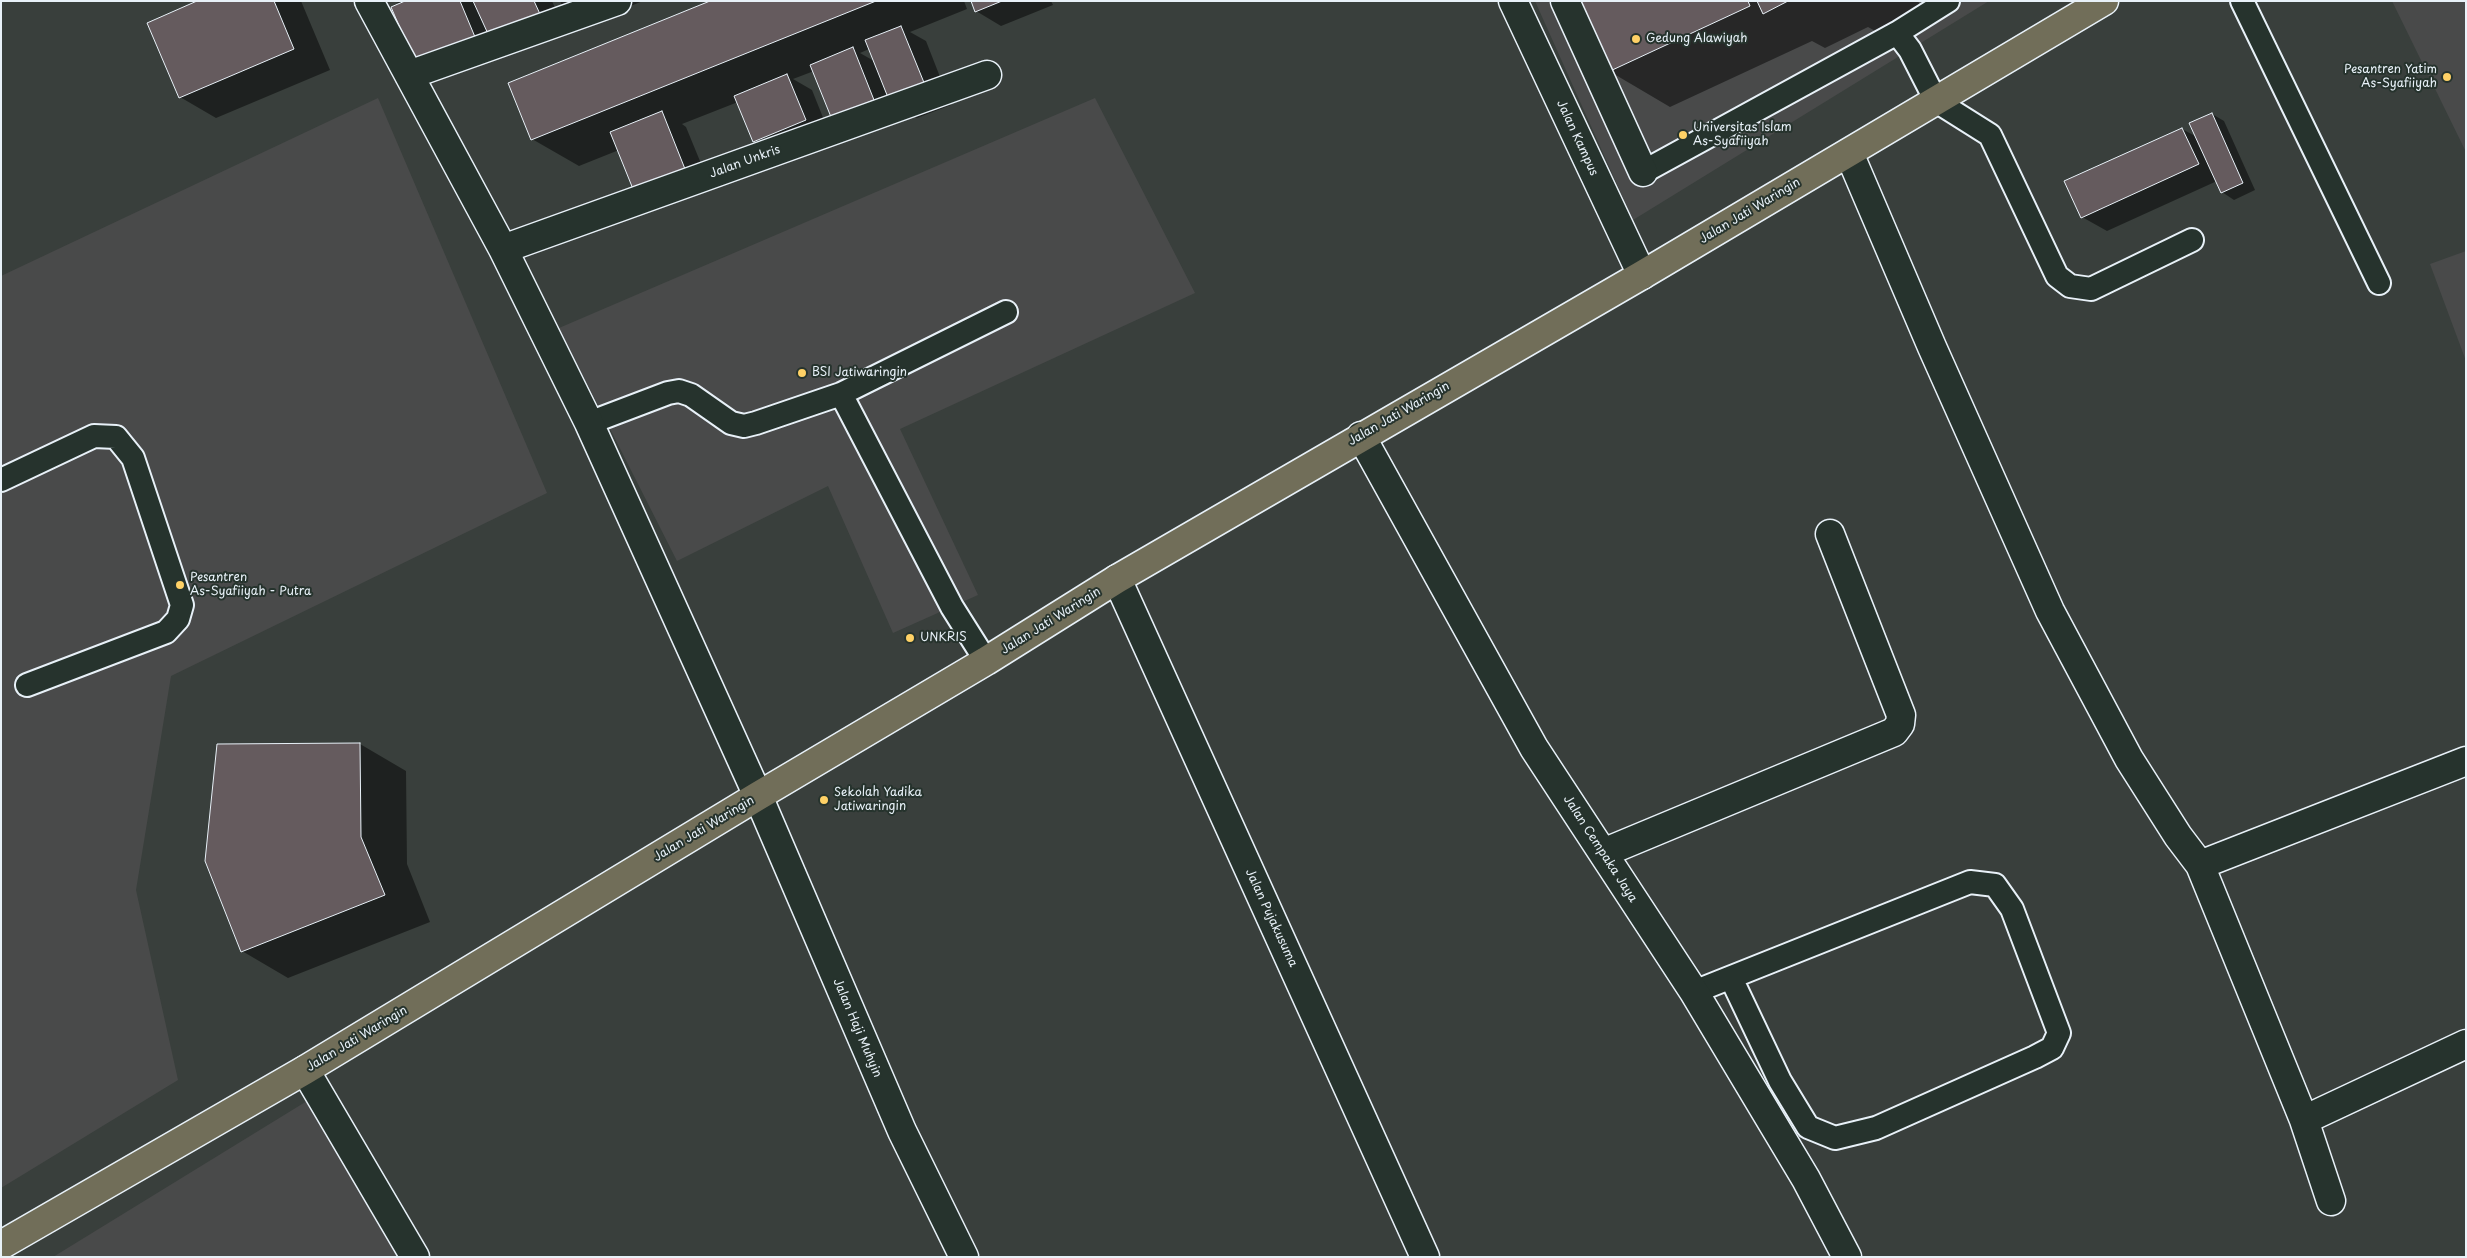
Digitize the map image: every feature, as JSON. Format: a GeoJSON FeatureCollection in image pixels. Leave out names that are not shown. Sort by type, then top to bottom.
{"type":"FeatureCollection","features":[{"type":"Feature","properties":{"kind":"main road","name":"Jalan Jati Waringin"},"geometry":{"type":"LineString","coordinates":[[1,1244],[305,1070],[758,796],[986,661],[1117,579],[1642,275],[2104,1]]}},
{"type":"Feature","properties":{"kind":"street","name":"Jalan Haji Muhyin"},"geometry":{"type":"LineString","coordinates":[[369,1],[503,249],[589,423],[758,796],[902,1131],[964,1257]]}},
{"type":"Feature","properties":{"kind":"street"},"geometry":{"type":"LineString","coordinates":[[409,74],[617,1]]}},
{"type":"Feature","properties":{"kind":"street","name":"Jalan Kampus"},"geometry":{"type":"LineString","coordinates":[[1513,1],[1642,275]]}},
{"type":"Feature","properties":{"kind":"street"},"geometry":{"type":"LineString","coordinates":[[1564,1],[1643,172]]}},
{"type":"Feature","properties":{"kind":"street","name":"Jalan Unkris"},"geometry":{"type":"LineString","coordinates":[[503,249],[987,75]]}},
{"type":"Feature","properties":{"kind":"street"},"geometry":{"type":"LineString","coordinates":[[1849,153],[1932,347],[2050,611],[2129,760],[2178,836],[2200,865],[2304,1120],[2331,1200]]}},
{"type":"Feature","properties":{"kind":"street","name":"Jalan Cempaka Jaya"},"geometry":{"type":"LineString","coordinates":[[1361,436],[1534,748],[1694,992],[1806,1179],[1847,1257]]}},
{"type":"Feature","properties":{"kind":"street"},"geometry":{"type":"LineString","coordinates":[[1603,853],[1894,732],[1900,724],[1901,715],[1830,534]]}},
{"type":"Feature","properties":{"kind":"street","name":"Jalan Pujakusuma"},"geometry":{"type":"LineString","coordinates":[[1117,579],[1425,1257]]}},
{"type":"Feature","properties":{"kind":"street"},"geometry":{"type":"LineString","coordinates":[[2200,865],[2466,761]]}},
{"type":"Feature","properties":{"kind":"street"},"geometry":{"type":"LineString","coordinates":[[2304,1120],[2466,1044]]}},
{"type":"Feature","properties":{"kind":"street"},"geometry":{"type":"LineString","coordinates":[[305,1070],[415,1257]]}},
{"type":"Feature","properties":{"kind":"lane"},"geometry":{"type":"LineString","coordinates":[[1643,172],[1897,33],[1948,1]]}},
{"type":"Feature","properties":{"kind":"lane"},"geometry":{"type":"LineString","coordinates":[[2242,1],[2379,283]]}},
{"type":"Feature","properties":{"kind":"lane"},"geometry":{"type":"LineString","coordinates":[[1897,33],[1910,50],[1936,101],[1990,134],[2057,276],[2070,286],[2091,289],[2192,240]]}},
{"type":"Feature","properties":{"kind":"lane"},"geometry":{"type":"LineString","coordinates":[[589,423],[668,393],[679,391],[691,395],[731,423],[744,426],[841,394],[1006,312]]}},
{"type":"Feature","properties":{"kind":"lane"},"geometry":{"type":"LineString","coordinates":[[841,394],[952,607],[986,661]]}},
{"type":"Feature","properties":{"kind":"lane"},"geometry":{"type":"LineString","coordinates":[[1,480],[94,436],[116,437],[133,458],[182,605],[178,620],[166,632],[27,685]]}},
{"type":"Feature","properties":{"kind":"lane"},"geometry":{"type":"LineString","coordinates":[[1694,992],[1970,882],[1995,886],[2012,909],[2059,1033],[2052,1048],[2034,1057],[1876,1128],[1835,1138],[1808,1127],[1780,1081],[1731,978]]}},
{"type":"Feature","properties":{"kind":"lane"},"geometry":{"type":"LineString","coordinates":[[1,1244],[6,1257]]}},
{"type":"Feature","properties":{"kind":"shaded area","name":"Universitas Islam As-Syafiiyah"},"geometry":{"type":"Polygon","coordinates":[[[1535,1],[1989,1],[1633,220],[1535,1]]]}},
{"type":"Feature","properties":{"kind":"shaded area","name":"Pesantren Yatim As-Syafiiyah"},"geometry":{"type":"Polygon","coordinates":[[[2392,1],[2466,1],[2466,152],[2392,1]]]}},
{"type":"Feature","properties":{"kind":"shaded area","name":"Pesantren As-Syafiiyah - Putra"},"geometry":{"type":"Polygon","coordinates":[[[378,98],[547,493],[171,676],[136,890],[178,1080],[1,1188],[1,276],[378,98]]]}},
{"type":"Feature","properties":{"kind":"shaded area","name":"BSI Jatiwaringin"},"geometry":{"type":"Polygon","coordinates":[[[1095,98],[1195,293],[900,429],[978,595],[893,633],[828,486],[677,561],[559,328],[1095,98]]]}},
{"type":"Feature","properties":{"kind":"shaded area"},"geometry":{"type":"Polygon","coordinates":[[[2466,251],[2466,361],[2430,264],[2466,251]]]}},
{"type":"Feature","properties":{"kind":"shaded area"},"geometry":{"type":"Polygon","coordinates":[[[307,1101],[399,1257],[53,1257],[307,1101]]]}},
{"type":"Feature","properties":{"kind":"building"},"geometry":{"type":"Polygon","coordinates":[[[197,1],[274,1],[294,49],[179,98],[147,23],[197,1]]]}},
{"type":"Feature","properties":{"kind":"building"},"geometry":{"type":"Polygon","coordinates":[[[405,1],[460,1],[475,37],[415,63],[391,7],[405,1]]]}},
{"type":"Feature","properties":{"kind":"building"},"geometry":{"type":"Polygon","coordinates":[[[473,1],[534,1],[540,14],[489,36],[473,1]]]}},
{"type":"Feature","properties":{"kind":"building"},"geometry":{"type":"Polygon","coordinates":[[[710,1],[876,1],[531,140],[508,83],[710,1]]]}},
{"type":"Feature","properties":{"kind":"building"},"geometry":{"type":"Polygon","coordinates":[[[971,1],[1002,1],[975,12],[971,1]]]}},
{"type":"Feature","properties":{"kind":"building","name":"Gedung Alawiyah"},"geometry":{"type":"Polygon","coordinates":[[[1575,1],[1748,1],[1750,6],[1608,72],[1575,1]]]}},
{"type":"Feature","properties":{"kind":"building"},"geometry":{"type":"Polygon","coordinates":[[[1757,1],[1788,1],[1763,14],[1757,1]]]}},
{"type":"Feature","properties":{"kind":"building"},"geometry":{"type":"Polygon","coordinates":[[[901,26],[927,90],[891,105],[865,40],[901,26]]]}},
{"type":"Feature","properties":{"kind":"building"},"geometry":{"type":"Polygon","coordinates":[[[853,47],[874,100],[831,117],[810,65],[853,47]]]}},
{"type":"Feature","properties":{"kind":"building"},"geometry":{"type":"Polygon","coordinates":[[[787,74],[806,120],[753,142],[734,96],[787,74]]]}},
{"type":"Feature","properties":{"kind":"building"},"geometry":{"type":"Polygon","coordinates":[[[662,111],[685,169],[633,189],[610,132],[662,111]]]}},
{"type":"Feature","properties":{"kind":"building"},"geometry":{"type":"Polygon","coordinates":[[[2212,113],[2243,183],[2221,193],[2189,123],[2212,113]]]}},
{"type":"Feature","properties":{"kind":"building"},"geometry":{"type":"Polygon","coordinates":[[[2182,128],[2199,164],[2081,218],[2064,181],[2182,128]]]}},
{"type":"Feature","properties":{"kind":"building"},"geometry":{"type":"Polygon","coordinates":[[[360,743],[361,837],[385,895],[241,952],[205,861],[217,744],[360,743]]]}},
{"type":"Feature","properties":{"kind":"place","name":"Gedung Alawiyah"},"geometry":{"type":"Point","coordinates":[1636,39]}},
{"type":"Feature","properties":{"kind":"place","name":"Pesantren Yatim As-Syafiiyah"},"geometry":{"type":"Point","coordinates":[2447,77]}},
{"type":"Feature","properties":{"kind":"place","name":"Universitas Islam As-Syafiiyah"},"geometry":{"type":"Point","coordinates":[1683,135]}},
{"type":"Feature","properties":{"kind":"place","name":"BSI Jatiwaringin"},"geometry":{"type":"Point","coordinates":[802,373]}},
{"type":"Feature","properties":{"kind":"place","name":"Pesantren As-Syafiiyah - Putra"},"geometry":{"type":"Point","coordinates":[180,585]}},
{"type":"Feature","properties":{"kind":"place","name":"UNKRIS"},"geometry":{"type":"Point","coordinates":[910,638]}},
{"type":"Feature","properties":{"kind":"place","name":"Sekolah Yadika Jatiwaringin"},"geometry":{"type":"Point","coordinates":[824,800]}}]}
